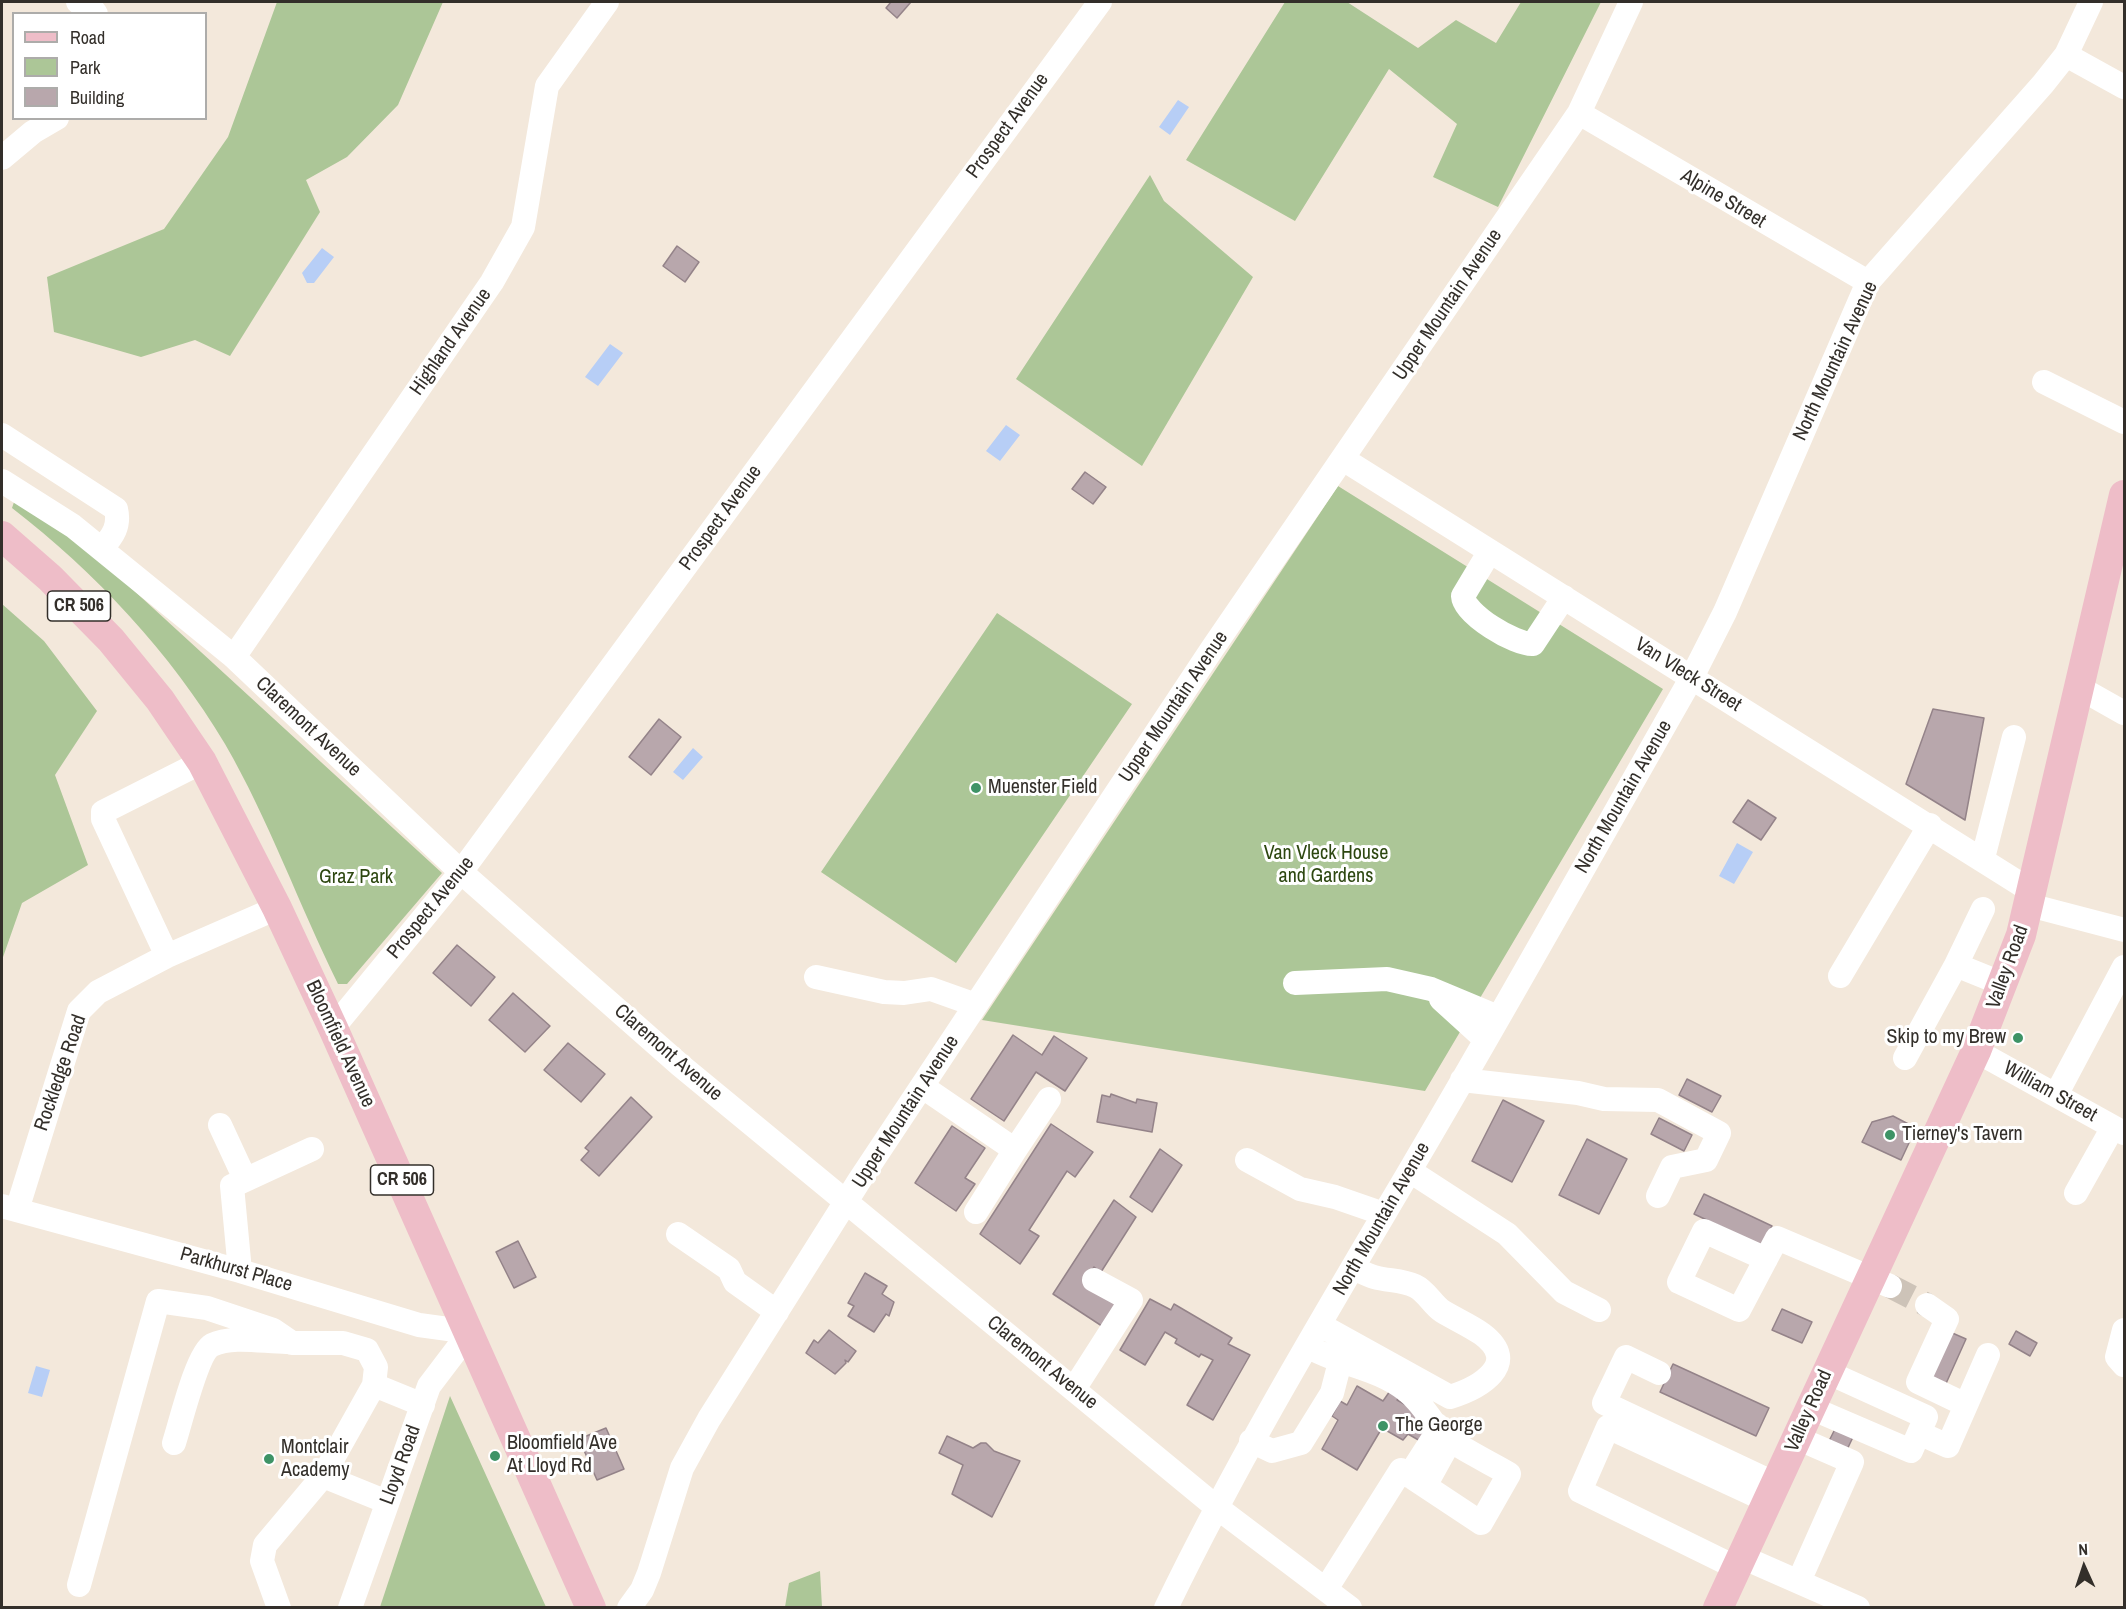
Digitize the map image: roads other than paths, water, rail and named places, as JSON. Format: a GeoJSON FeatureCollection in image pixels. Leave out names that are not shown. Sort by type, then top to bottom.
{"type":"FeatureCollection","features":[{"type":"Feature","properties":{"kind":"main road","name":"Valley Road"},"geometry":{"type":"LineString","coordinates":[[1718,1608],[1827,1372],[1881,1281],[2003,984],[2031,898],[2124,495]]}},
{"type":"Feature","properties":{"kind":"main road","name":"Bloomfield Avenue"},"geometry":{"type":"LineString","coordinates":[[2,536],[50,578],[111,640],[160,700],[202,762],[277,908],[333,1028],[591,1608]]}},
{"type":"Feature","properties":{"kind":"street","name":"Highland Avenue"},"geometry":{"type":"LineString","coordinates":[[234,657],[492,282],[523,227],[546,86],[607,2]]}},
{"type":"Feature","properties":{"kind":"street","name":"Prospect Avenue"},"geometry":{"type":"LineString","coordinates":[[333,1028],[461,872],[1100,2]]}},
{"type":"Feature","properties":{"kind":"street","name":"Upper Mountain Avenue"},"geometry":{"type":"LineString","coordinates":[[629,1608],[642,1590],[650,1573],[682,1468],[693,1445],[846,1203],[1212,649],[1579,113],[1631,2]]}},
{"type":"Feature","properties":{"kind":"street","name":"North Mountain Avenue"},"geometry":{"type":"LineString","coordinates":[[1166,1608],[1215,1506],[1251,1441],[1410,1171],[1692,677],[1725,612],[1868,282],[2043,84],[2066,55],[2091,2]]}},
{"type":"Feature","properties":{"kind":"street"},"geometry":{"type":"LineString","coordinates":[[2066,55],[2124,87]]}},
{"type":"Feature","properties":{"kind":"street","name":"Alpine Street"},"geometry":{"type":"LineString","coordinates":[[1579,113],[1868,282]]}},
{"type":"Feature","properties":{"kind":"street"},"geometry":{"type":"LineString","coordinates":[[2,158],[33,132],[54,120]]}},
{"type":"Feature","properties":{"kind":"street"},"geometry":{"type":"LineString","coordinates":[[2044,382],[2124,422]]}},
{"type":"Feature","properties":{"kind":"street"},"geometry":{"type":"LineString","coordinates":[[2,435],[116,509],[118,519],[115,533],[102,548]]}},
{"type":"Feature","properties":{"kind":"street","name":"Van Vleck Street"},"geometry":{"type":"LineString","coordinates":[[1343,459],[1983,858],[2031,898],[2124,930]]}},
{"type":"Feature","properties":{"kind":"street","name":"Claremont Avenue"},"geometry":{"type":"LineString","coordinates":[[4,484],[73,526],[234,657],[461,872],[680,1065],[1215,1506],[1350,1608]]}},
{"type":"Feature","properties":{"kind":"street"},"geometry":{"type":"LineString","coordinates":[[1490,551],[1463,596],[1463,603],[1466,609],[1499,631],[1520,643],[1533,644],[1564,597]]}},
{"type":"Feature","properties":{"kind":"street"},"geometry":{"type":"LineString","coordinates":[[2078,687],[2124,713]]}},
{"type":"Feature","properties":{"kind":"street"},"geometry":{"type":"LineString","coordinates":[[1983,858],[2014,737]]}},
{"type":"Feature","properties":{"kind":"street"},"geometry":{"type":"LineString","coordinates":[[167,956],[103,819],[103,812],[202,762]]}},
{"type":"Feature","properties":{"kind":"street"},"geometry":{"type":"LineString","coordinates":[[1840,976],[1930,825]]}},
{"type":"Feature","properties":{"kind":"street","name":"Rockledge Road"},"geometry":{"type":"LineString","coordinates":[[9,1208],[79,1011],[98,992],[167,956],[277,908]]}},
{"type":"Feature","properties":{"kind":"street"},"geometry":{"type":"LineString","coordinates":[[1905,1058],[1956,965],[1983,909]]}},
{"type":"Feature","properties":{"kind":"street"},"geometry":{"type":"LineString","coordinates":[[1956,965],[2003,984]]}},
{"type":"Feature","properties":{"kind":"street"},"geometry":{"type":"LineString","coordinates":[[2056,1095],[2124,967]]}},
{"type":"Feature","properties":{"kind":"street"},"geometry":{"type":"LineString","coordinates":[[816,977],[884,992],[904,993],[931,989],[976,1005]]}},
{"type":"Feature","properties":{"kind":"street"},"geometry":{"type":"LineString","coordinates":[[1295,983],[1387,979],[1431,988],[1498,1017]]}},
{"type":"Feature","properties":{"kind":"street"},"geometry":{"type":"LineString","coordinates":[[1431,988],[1485,1039]]}},
{"type":"Feature","properties":{"kind":"street","name":"William Street"},"geometry":{"type":"LineString","coordinates":[[1976,1051],[2119,1130]]}},
{"type":"Feature","properties":{"kind":"street"},"geometry":{"type":"LineString","coordinates":[[1462,1080],[1578,1092],[1604,1099],[1658,1100],[1719,1133],[1706,1160],[1672,1167],[1658,1196]]}},
{"type":"Feature","properties":{"kind":"street"},"geometry":{"type":"LineString","coordinates":[[923,1087],[1015,1150]]}},
{"type":"Feature","properties":{"kind":"street"},"geometry":{"type":"LineString","coordinates":[[976,1212],[1049,1099]]}},
{"type":"Feature","properties":{"kind":"street"},"geometry":{"type":"LineString","coordinates":[[220,1125],[245,1179]]}},
{"type":"Feature","properties":{"kind":"street"},"geometry":{"type":"LineString","coordinates":[[2076,1193],[2119,1130]]}},
{"type":"Feature","properties":{"kind":"street"},"geometry":{"type":"LineString","coordinates":[[240,1271],[232,1186],[312,1149]]}},
{"type":"Feature","properties":{"kind":"street"},"geometry":{"type":"LineString","coordinates":[[1247,1160],[1300,1190],[1335,1197],[1384,1214]]}},
{"type":"Feature","properties":{"kind":"street"},"geometry":{"type":"LineString","coordinates":[[1410,1171],[1507,1234],[1564,1292],[1599,1310]]}},
{"type":"Feature","properties":{"kind":"street","name":"Parkhurst Place"},"geometry":{"type":"LineString","coordinates":[[9,1208],[240,1271],[419,1325],[470,1332]]}},
{"type":"Feature","properties":{"kind":"street"},"geometry":{"type":"LineString","coordinates":[[678,1234],[729,1269],[735,1282],[777,1312]]}},
{"type":"Feature","properties":{"kind":"street"},"geometry":{"type":"LineString","coordinates":[[1766,1259],[1777,1238],[1881,1281]]}},
{"type":"Feature","properties":{"kind":"street"},"geometry":{"type":"LineString","coordinates":[[1320,1325],[1450,1397],[1482,1384],[1493,1372],[1498,1359],[1494,1346],[1482,1334],[1439,1309],[1418,1288],[1406,1282],[1374,1277],[1353,1268]]}},
{"type":"Feature","properties":{"kind":"street"},"geometry":{"type":"LineString","coordinates":[[1074,1389],[1131,1300],[1094,1280]]}},
{"type":"Feature","properties":{"kind":"street"},"geometry":{"type":"LineString","coordinates":[[79,1585],[158,1301],[207,1308],[273,1330],[291,1342]]}},
{"type":"Feature","properties":{"kind":"street"},"geometry":{"type":"LineString","coordinates":[[1927,1305],[1947,1319],[1918,1382],[1966,1405]]}},
{"type":"Feature","properties":{"kind":"street"},"geometry":{"type":"LineString","coordinates":[[2121,1361],[2124,1330]]}},
{"type":"Feature","properties":{"kind":"street","name":"Lloyd Road"},"geometry":{"type":"LineString","coordinates":[[350,1608],[429,1386],[470,1332]]}},
{"type":"Feature","properties":{"kind":"street"},"geometry":{"type":"LineString","coordinates":[[174,1443],[201,1360],[209,1346],[223,1341],[343,1343],[367,1350],[376,1367],[374,1385],[323,1476],[265,1545],[262,1561],[279,1608]]}},
{"type":"Feature","properties":{"kind":"street"},"geometry":{"type":"LineString","coordinates":[[1307,1346],[1340,1362],[1366,1367],[1406,1390],[1429,1412],[1444,1432],[1509,1474],[1481,1523],[1401,1470],[1326,1589]]}},
{"type":"Feature","properties":{"kind":"street"},"geometry":{"type":"LineString","coordinates":[[1919,1433],[1947,1446],[1988,1355]]}},
{"type":"Feature","properties":{"kind":"street"},"geometry":{"type":"LineString","coordinates":[[1659,1373],[1626,1357],[1604,1403],[1772,1493]]}},
{"type":"Feature","properties":{"kind":"street"},"geometry":{"type":"LineString","coordinates":[[1251,1441],[1272,1451],[1301,1443],[1332,1394],[1340,1362]]}},
{"type":"Feature","properties":{"kind":"street"},"geometry":{"type":"LineString","coordinates":[[1811,1408],[1911,1451],[1919,1433],[1926,1417],[1827,1372]]}},
{"type":"Feature","properties":{"kind":"street"},"geometry":{"type":"LineString","coordinates":[[374,1385],[423,1405]]}},
{"type":"Feature","properties":{"kind":"street"},"geometry":{"type":"LineString","coordinates":[[1772,1493],[1608,1427],[1580,1491],[1740,1562],[1799,1581],[1858,1608]]}},
{"type":"Feature","properties":{"kind":"street"},"geometry":{"type":"LineString","coordinates":[[1417,1481],[1434,1437],[1444,1432]]}},
{"type":"Feature","properties":{"kind":"street"},"geometry":{"type":"LineString","coordinates":[[1797,1438],[1852,1462],[1799,1581]]}},
{"type":"Feature","properties":{"kind":"street"},"geometry":{"type":"LineString","coordinates":[[323,1476],[387,1503]]}},
{"type":"Feature","properties":{"kind":"water"},"geometry":{"type":"Polygon","coordinates":[[[1178,100],[1189,107],[1170,135],[1159,127],[1178,100]]]}},
{"type":"Feature","properties":{"kind":"water"},"geometry":{"type":"Polygon","coordinates":[[[322,248],[334,257],[314,283],[307,283],[302,273],[322,248]]]}},
{"type":"Feature","properties":{"kind":"water"},"geometry":{"type":"Polygon","coordinates":[[[610,344],[623,353],[598,386],[585,377],[610,344]]]}},
{"type":"Feature","properties":{"kind":"water"},"geometry":{"type":"Polygon","coordinates":[[[1006,425],[1020,435],[1000,461],[986,451],[1006,425]]]}},
{"type":"Feature","properties":{"kind":"water"},"geometry":{"type":"Polygon","coordinates":[[[693,748],[703,757],[683,780],[673,772],[693,748]]]}},
{"type":"Feature","properties":{"kind":"water"},"geometry":{"type":"Polygon","coordinates":[[[1737,843],[1753,852],[1734,884],[1719,876],[1737,843]]]}},
{"type":"Feature","properties":{"kind":"water"},"geometry":{"type":"Polygon","coordinates":[[[36,1366],[50,1370],[42,1397],[28,1393],[36,1366]]]}},
{"type":"Feature","properties":{"kind":"tunnel"},"geometry":{"type":"LineString","coordinates":[[1890,1286],[1927,1305]]}},
{"type":"Feature","properties":{"kind":"place","name":"Muenster Field"},"geometry":{"type":"Point","coordinates":[976,788]}},
{"type":"Feature","properties":{"kind":"place","name":"Skip to my Brew"},"geometry":{"type":"Point","coordinates":[2018,1038]}},
{"type":"Feature","properties":{"kind":"place","name":"Tierney's Tavern"},"geometry":{"type":"Point","coordinates":[1890,1135]}},
{"type":"Feature","properties":{"kind":"place","name":"The George"},"geometry":{"type":"Point","coordinates":[1383,1426]}},
{"type":"Feature","properties":{"kind":"place","name":"Bloomfield Ave At Lloyd Rd"},"geometry":{"type":"Point","coordinates":[495,1456]}},
{"type":"Feature","properties":{"kind":"place","name":"Montclair Academy"},"geometry":{"type":"Point","coordinates":[269,1459]}},
{"type":"Feature","properties":{"kind":"park label","name":"Van Vleck House and Gardens"},"geometry":{"type":"Point","coordinates":[1326,866]}},
{"type":"Feature","properties":{"kind":"park label","name":"Graz Park"},"geometry":{"type":"Point","coordinates":[356,878]}}]}
